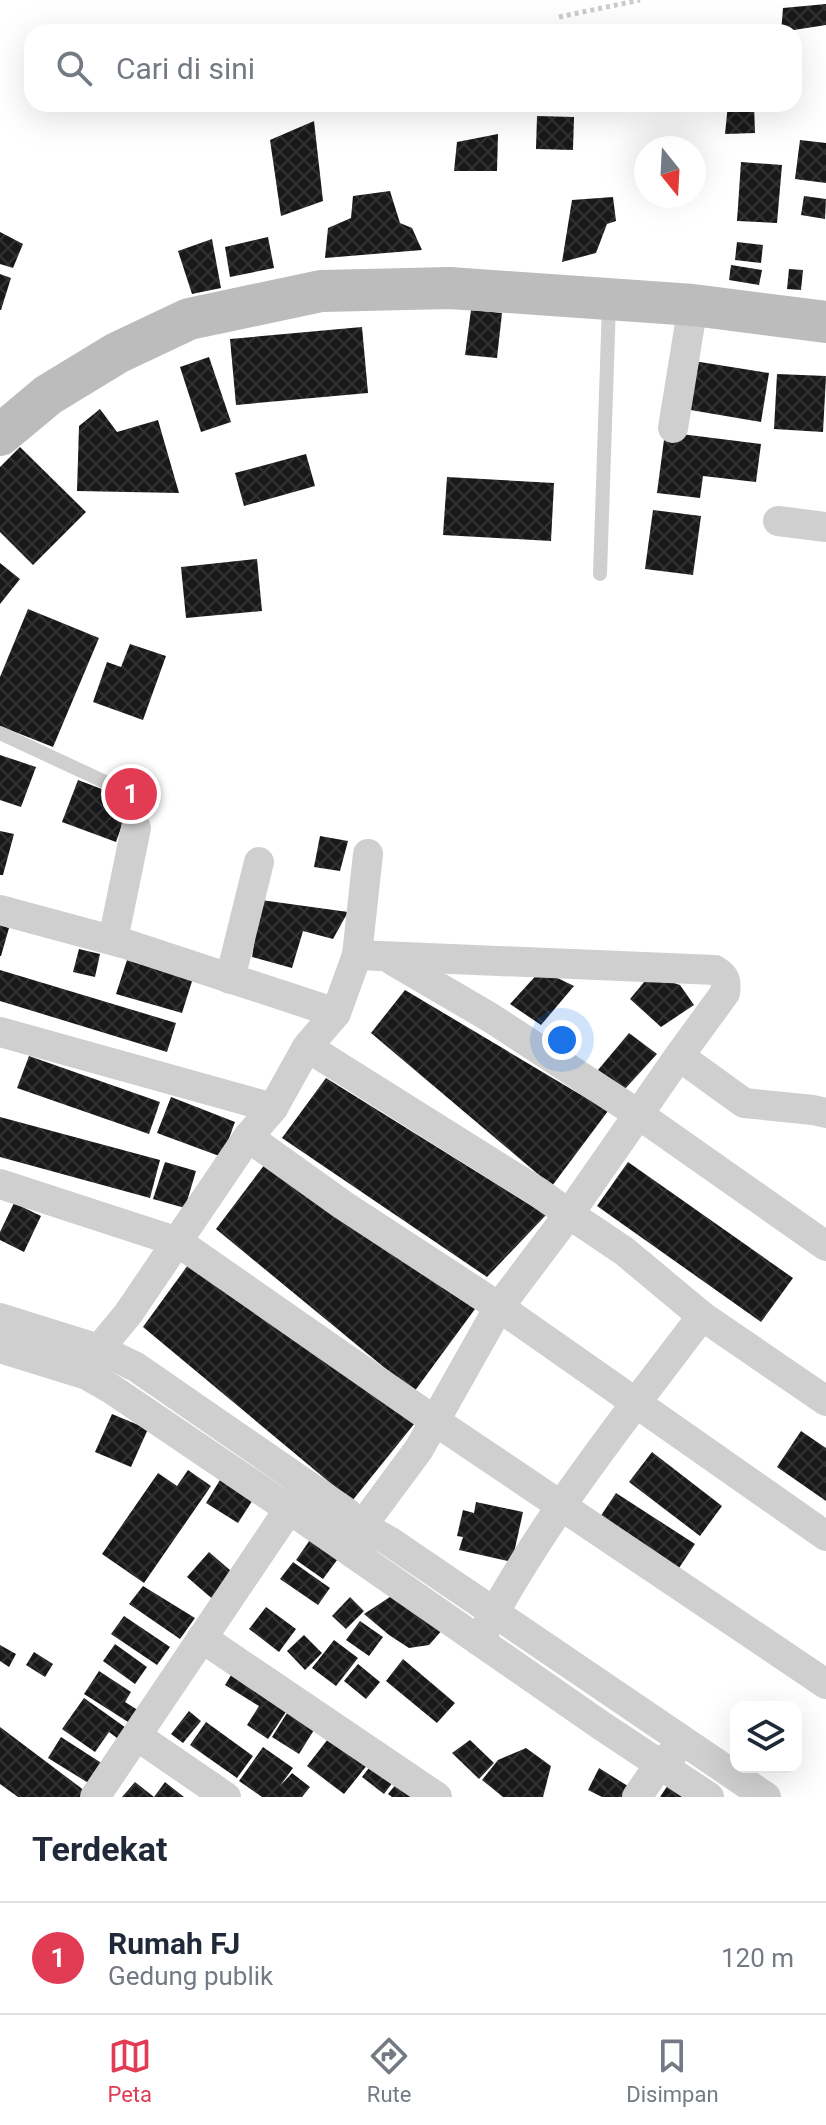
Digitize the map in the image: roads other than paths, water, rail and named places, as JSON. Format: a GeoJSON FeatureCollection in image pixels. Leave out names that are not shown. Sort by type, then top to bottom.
{"type":"FeatureCollection","features":[{"type":"Feature","properties":{"kind":"main road"},"geometry":{"type":"LineString","coordinates":[[0,435],[48,395],[117,353],[189,319],[321,291],[450,288],[693,305],[826,322]]}},
{"type":"Feature","properties":{"kind":"street"},"geometry":{"type":"LineString","coordinates":[[673,428],[693,305]]}},
{"type":"Feature","properties":{"kind":"street"},"geometry":{"type":"LineString","coordinates":[[778,521],[826,527]]}},
{"type":"Feature","properties":{"kind":"street"},"geometry":{"type":"LineString","coordinates":[[113,940],[136,828]]}},
{"type":"Feature","properties":{"kind":"street"},"geometry":{"type":"LineString","coordinates":[[93,1362],[248,1137],[273,1108],[307,1047],[336,1013],[357,955],[368,854]]}},
{"type":"Feature","properties":{"kind":"street"},"geometry":{"type":"LineString","coordinates":[[230,979],[259,862]]}},
{"type":"Feature","properties":{"kind":"street"},"geometry":{"type":"LineString","coordinates":[[0,910],[113,940],[336,1013]]}},
{"type":"Feature","properties":{"kind":"street"},"geometry":{"type":"LineString","coordinates":[[357,955],[715,970],[723,975],[727,983],[725,993],[569,1214],[499,1307],[419,1449],[362,1526]]}},
{"type":"Feature","properties":{"kind":"street"},"geometry":{"type":"LineString","coordinates":[[387,957],[491,1018],[638,1114],[826,1246]]}},
{"type":"Feature","properties":{"kind":"street"},"geometry":{"type":"LineString","coordinates":[[0,1032],[273,1108]]}},
{"type":"Feature","properties":{"kind":"street"},"geometry":{"type":"LineString","coordinates":[[307,1047],[538,1192],[624,1251],[702,1316],[826,1401]]}},
{"type":"Feature","properties":{"kind":"street"},"geometry":{"type":"LineString","coordinates":[[679,1056],[744,1103],[826,1113]]}},
{"type":"Feature","properties":{"kind":"street"},"geometry":{"type":"LineString","coordinates":[[248,1137],[343,1205],[499,1307],[826,1536]]}},
{"type":"Feature","properties":{"kind":"street"},"geometry":{"type":"LineString","coordinates":[[0,1184],[178,1242],[435,1421],[826,1684]]}},
{"type":"Feature","properties":{"kind":"street"},"geometry":{"type":"LineString","coordinates":[[479,1641],[561,1505],[702,1316]]}},
{"type":"Feature","properties":{"kind":"street"},"geometry":{"type":"LineString","coordinates":[[0,1318],[93,1362]]}},
{"type":"Feature","properties":{"kind":"street"},"geometry":{"type":"LineString","coordinates":[[0,1348],[136,1367],[479,1641],[709,1797]]}},
{"type":"Feature","properties":{"kind":"street"},"geometry":{"type":"LineString","coordinates":[[298,1497],[346,1512],[362,1526],[389,1541],[766,1797]]}},
{"type":"Feature","properties":{"kind":"street"},"geometry":{"type":"LineString","coordinates":[[95,1797],[298,1497]]}},
{"type":"Feature","properties":{"kind":"street"},"geometry":{"type":"LineString","coordinates":[[202,1638],[437,1797]]}},
{"type":"Feature","properties":{"kind":"street"},"geometry":{"type":"LineString","coordinates":[[137,1736],[226,1797]]}},
{"type":"Feature","properties":{"kind":"street"},"geometry":{"type":"LineString","coordinates":[[637,1797],[659,1765],[685,1743]]}},
{"type":"Feature","properties":{"kind":"lane"},"geometry":{"type":"LineString","coordinates":[[600,574],[609,299]]}},
{"type":"Feature","properties":{"kind":"lane"},"geometry":{"type":"LineString","coordinates":[[0,733],[131,794]]}},
{"type":"Feature","properties":{"kind":"place","name":"Rumah FJ"},"geometry":{"type":"Point","coordinates":[131,794]}}]}
